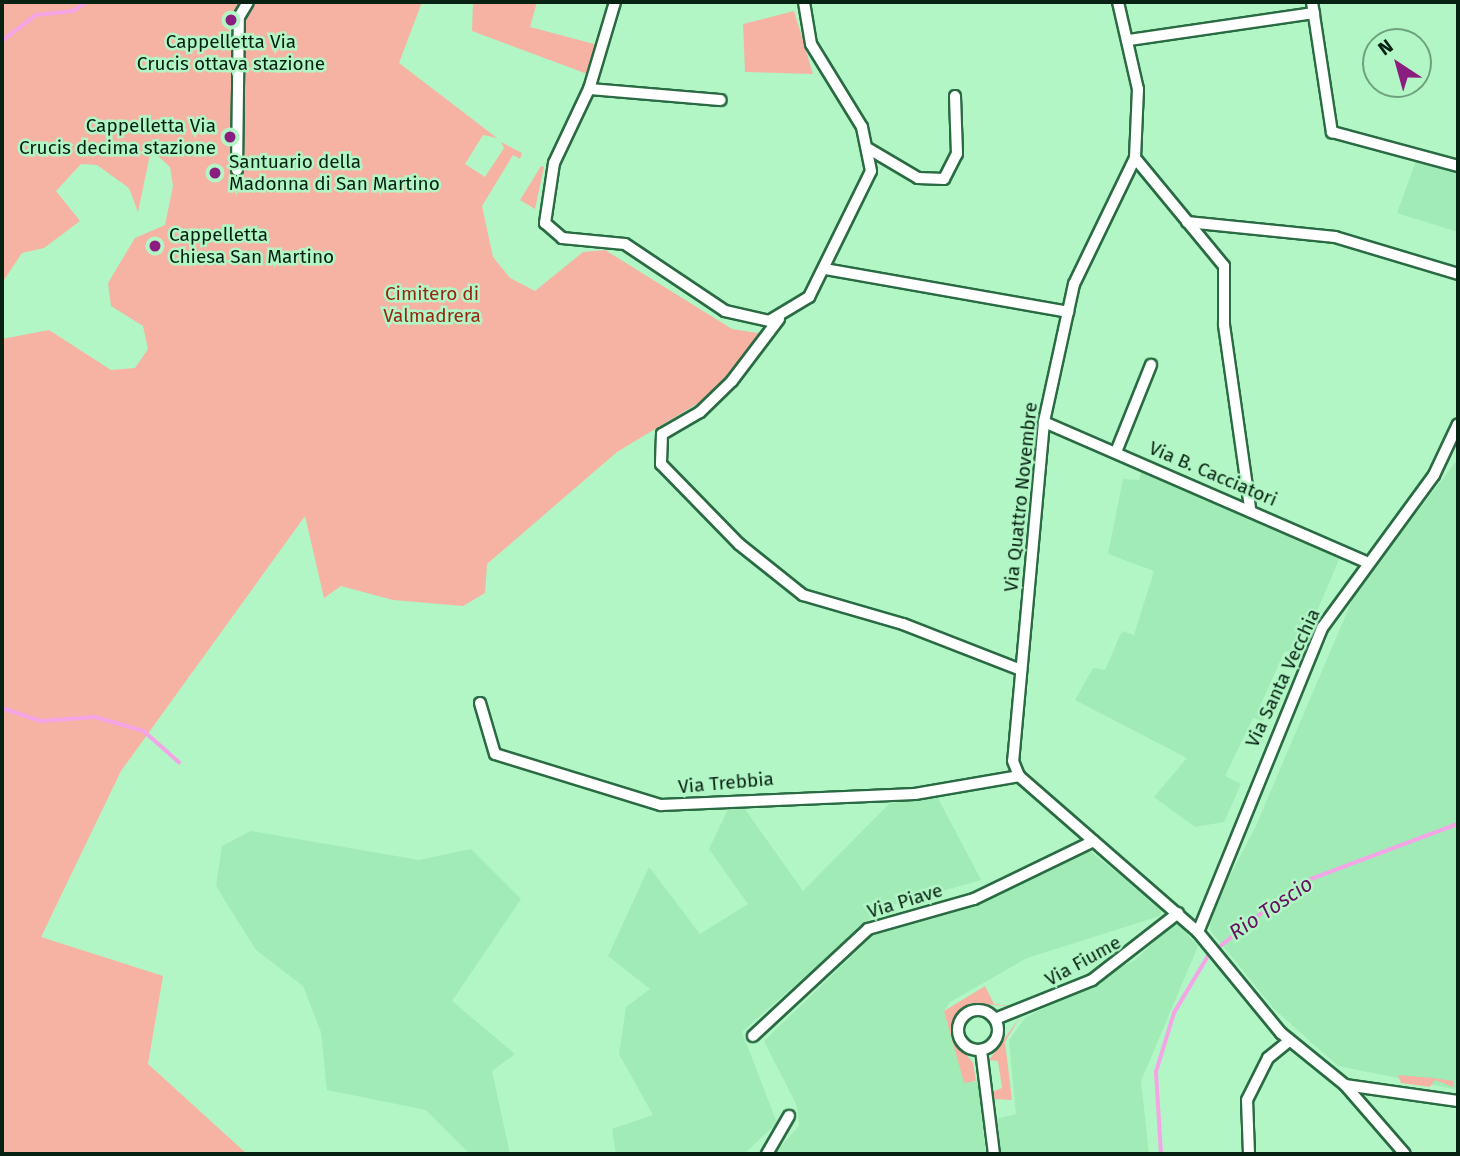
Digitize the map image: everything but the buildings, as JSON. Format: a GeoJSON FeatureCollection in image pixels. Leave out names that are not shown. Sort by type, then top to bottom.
{"type":"FeatureCollection","features":[{"type":"Feature","properties":{"kind":"street"},"geometry":{"type":"LineString","coordinates":[[237,170],[239,17],[248,2]]}},
{"type":"Feature","properties":{"kind":"street"},"geometry":{"type":"LineString","coordinates":[[615,2],[589,89],[554,163],[544,214],[562,238],[625,244],[725,311],[779,319]]}},
{"type":"Feature","properties":{"kind":"street"},"geometry":{"type":"LineString","coordinates":[[804,2],[811,44],[869,149],[918,178],[944,179],[957,154],[955,96]]}},
{"type":"Feature","properties":{"kind":"street","name":"Via Quattro Novembre"},"geometry":{"type":"LineString","coordinates":[[1019,776],[1013,761],[1044,422],[1074,284],[1135,158],[1138,89],[1129,40],[1118,2]]}},
{"type":"Feature","properties":{"kind":"street"},"geometry":{"type":"LineString","coordinates":[[1129,40],[1313,7],[1332,132],[1458,166]]}},
{"type":"Feature","properties":{"kind":"street"},"geometry":{"type":"LineString","coordinates":[[589,89],[721,100]]}},
{"type":"Feature","properties":{"kind":"street"},"geometry":{"type":"LineString","coordinates":[[869,149],[867,188],[809,297],[779,319],[732,381],[700,412],[662,434],[662,464],[738,544],[803,595],[903,624],[1021,670]]}},
{"type":"Feature","properties":{"kind":"street"},"geometry":{"type":"LineString","coordinates":[[1135,158],[1224,266],[1224,325],[1250,507]]}},
{"type":"Feature","properties":{"kind":"street"},"geometry":{"type":"LineString","coordinates":[[1187,222],[1335,237],[1458,274]]}},
{"type":"Feature","properties":{"kind":"street"},"geometry":{"type":"LineString","coordinates":[[825,269],[1068,312]]}},
{"type":"Feature","properties":{"kind":"street"},"geometry":{"type":"LineString","coordinates":[[1116,452],[1150,365]]}},
{"type":"Feature","properties":{"kind":"street","name":"Via B. Cacciatori"},"geometry":{"type":"LineString","coordinates":[[1044,422],[1250,507],[1366,562]]}},
{"type":"Feature","properties":{"kind":"street","name":"Via Santa Vecchia"},"geometry":{"type":"LineString","coordinates":[[1198,932],[1322,628],[1366,562],[1434,475],[1458,424]]}},
{"type":"Feature","properties":{"kind":"street","name":"Via Trebbia"},"geometry":{"type":"LineString","coordinates":[[480,703],[495,754],[661,805],[915,794],[1019,776]]}},
{"type":"Feature","properties":{"kind":"street"},"geometry":{"type":"LineString","coordinates":[[1019,776],[1198,932],[1219,960],[1290,1040],[1345,1085],[1405,1154]]}},
{"type":"Feature","properties":{"kind":"street","name":"Via Piave"},"geometry":{"type":"LineString","coordinates":[[753,1035],[868,929],[974,899],[1094,841]]}},
{"type":"Feature","properties":{"kind":"street","name":"Via Fiume"},"geometry":{"type":"LineString","coordinates":[[995,1019],[1092,980],[1178,913]]}},
{"type":"Feature","properties":{"kind":"street"},"geometry":{"type":"LineString","coordinates":[[974,1011],[995,1019],[994,1042],[981,1050],[962,1042],[961,1021],[974,1011]]}},
{"type":"Feature","properties":{"kind":"street"},"geometry":{"type":"LineString","coordinates":[[1249,1154],[1247,1100],[1268,1058],[1290,1040]]}},
{"type":"Feature","properties":{"kind":"street"},"geometry":{"type":"LineString","coordinates":[[981,1050],[994,1154]]}},
{"type":"Feature","properties":{"kind":"street"},"geometry":{"type":"LineString","coordinates":[[1345,1085],[1458,1101]]}},
{"type":"Feature","properties":{"kind":"street"},"geometry":{"type":"LineString","coordinates":[[767,1154],[789,1116]]}},
{"type":"Feature","properties":{"kind":"shaded area"},"geometry":{"type":"Polygon","coordinates":[[[1417,158],[1458,170],[1458,232],[1397,213],[1417,158]]]}},
{"type":"Feature","properties":{"kind":"shaded area"},"geometry":{"type":"Polygon","coordinates":[[[1458,459],[1458,1090],[1338,1066],[1274,1009],[1210,930],[1209,915],[1255,828],[1356,591],[1458,459]]]}},
{"type":"Feature","properties":{"kind":"shaded area"},"geometry":{"type":"Polygon","coordinates":[[[1142,466],[1341,555],[1299,653],[1285,651],[1260,706],[1268,709],[1263,721],[1253,718],[1225,776],[1241,784],[1224,822],[1195,827],[1154,797],[1187,758],[1075,700],[1093,668],[1105,670],[1122,631],[1134,635],[1154,571],[1108,554],[1123,479],[1139,480],[1142,466]]]}},
{"type":"Feature","properties":{"kind":"shaded area"},"geometry":{"type":"Polygon","coordinates":[[[938,798],[981,880],[882,908],[742,1032],[777,1123],[744,1154],[616,1154],[612,1129],[653,1115],[619,1054],[626,1007],[650,989],[608,956],[649,867],[700,934],[748,904],[709,849],[729,807],[742,805],[803,891],[890,803],[938,798]]]}},
{"type":"Feature","properties":{"kind":"shaded area"},"geometry":{"type":"Polygon","coordinates":[[[251,831],[419,860],[471,849],[521,899],[452,1001],[515,1054],[492,1071],[510,1154],[470,1154],[426,1110],[327,1090],[321,1032],[303,986],[256,950],[216,886],[222,846],[251,831]]]}},
{"type":"Feature","properties":{"kind":"shaded area"},"geometry":{"type":"Polygon","coordinates":[[[1090,851],[1162,909],[1160,916],[1027,958],[950,1002],[944,1011],[964,1082],[978,1082],[986,1154],[774,1154],[799,1126],[797,1106],[764,1041],[877,932],[972,907],[1090,851]]]}},
{"type":"Feature","properties":{"kind":"shaded area"},"geometry":{"type":"Polygon","coordinates":[[[1176,921],[1198,946],[1141,1081],[1149,1154],[1001,1154],[996,1119],[1016,1114],[1009,1040],[1025,1018],[1135,960],[1176,921]]]}},
{"type":"Feature","properties":{"kind":"green space","name":"Cimitero di Valmadrera"},"geometry":{"type":"Polygon","coordinates":[[[2,2],[244,2],[229,29],[236,64],[244,74],[243,26],[253,2],[422,2],[399,63],[497,138],[483,135],[465,164],[485,177],[504,148],[501,142],[522,153],[520,159],[513,155],[482,206],[493,257],[510,278],[535,291],[583,252],[605,250],[732,329],[764,334],[705,399],[617,452],[487,564],[485,593],[463,606],[393,600],[341,586],[324,598],[305,516],[121,771],[41,937],[163,976],[148,1064],[247,1154],[2,1154],[2,339],[49,330],[111,370],[135,368],[148,349],[143,326],[111,306],[108,283],[135,238],[165,225],[173,186],[170,167],[151,150],[138,212],[129,188],[97,165],[81,164],[56,191],[80,221],[44,248],[22,253],[2,283],[2,2]]]}},
{"type":"Feature","properties":{"kind":"green space"},"geometry":{"type":"Polygon","coordinates":[[[473,2],[537,2],[530,27],[598,45],[590,75],[472,31],[473,2]]]}},
{"type":"Feature","properties":{"kind":"green space"},"geometry":{"type":"Polygon","coordinates":[[[794,11],[813,74],[745,72],[743,24],[794,11]]]}},
{"type":"Feature","properties":{"kind":"green space"},"geometry":{"type":"Polygon","coordinates":[[[541,166],[544,167],[535,209],[520,200],[541,166]]]}},
{"type":"Feature","properties":{"kind":"green space"},"geometry":{"type":"Polygon","coordinates":[[[985,986],[994,1004],[1019,1007],[971,1003],[957,1013],[952,1036],[973,1063],[976,1081],[964,1083],[944,1011],[985,986]]]}},
{"type":"Feature","properties":{"kind":"green space"},"geometry":{"type":"Polygon","coordinates":[[[1020,1017],[1005,1042],[1012,1100],[993,1099],[992,1092],[1002,1088],[998,1061],[989,1060],[1020,1017]]]}},
{"type":"Feature","properties":{"kind":"green space"},"geometry":{"type":"Polygon","coordinates":[[[1398,1075],[1454,1081],[1453,1087],[1435,1080],[1430,1087],[1401,1083],[1398,1075]]]}},
{"type":"Feature","properties":{"kind":"waterway"},"geometry":{"type":"LineString","coordinates":[[2,41],[36,15],[73,11],[87,2]]}},
{"type":"Feature","properties":{"kind":"waterway"},"geometry":{"type":"LineString","coordinates":[[2,708],[41,721],[95,717],[144,731],[179,762]]}},
{"type":"Feature","properties":{"kind":"waterway","name":"Rio Toscio"},"geometry":{"type":"LineString","coordinates":[[1161,1154],[1156,1072],[1174,1013],[1208,956],[1298,884],[1458,824]]}},
{"type":"Feature","properties":{"kind":"place","name":"Cappelletta Via Crucis ottava stazione"},"geometry":{"type":"Point","coordinates":[231,20]}},
{"type":"Feature","properties":{"kind":"place","name":"Cappelletta Via Crucis decima stazione"},"geometry":{"type":"Point","coordinates":[230,137]}},
{"type":"Feature","properties":{"kind":"place","name":"Santuario della Madonna di San Martino"},"geometry":{"type":"Point","coordinates":[215,173]}},
{"type":"Feature","properties":{"kind":"place","name":"Cappelletta Chiesa San Martino"},"geometry":{"type":"Point","coordinates":[155,246]}}]}
